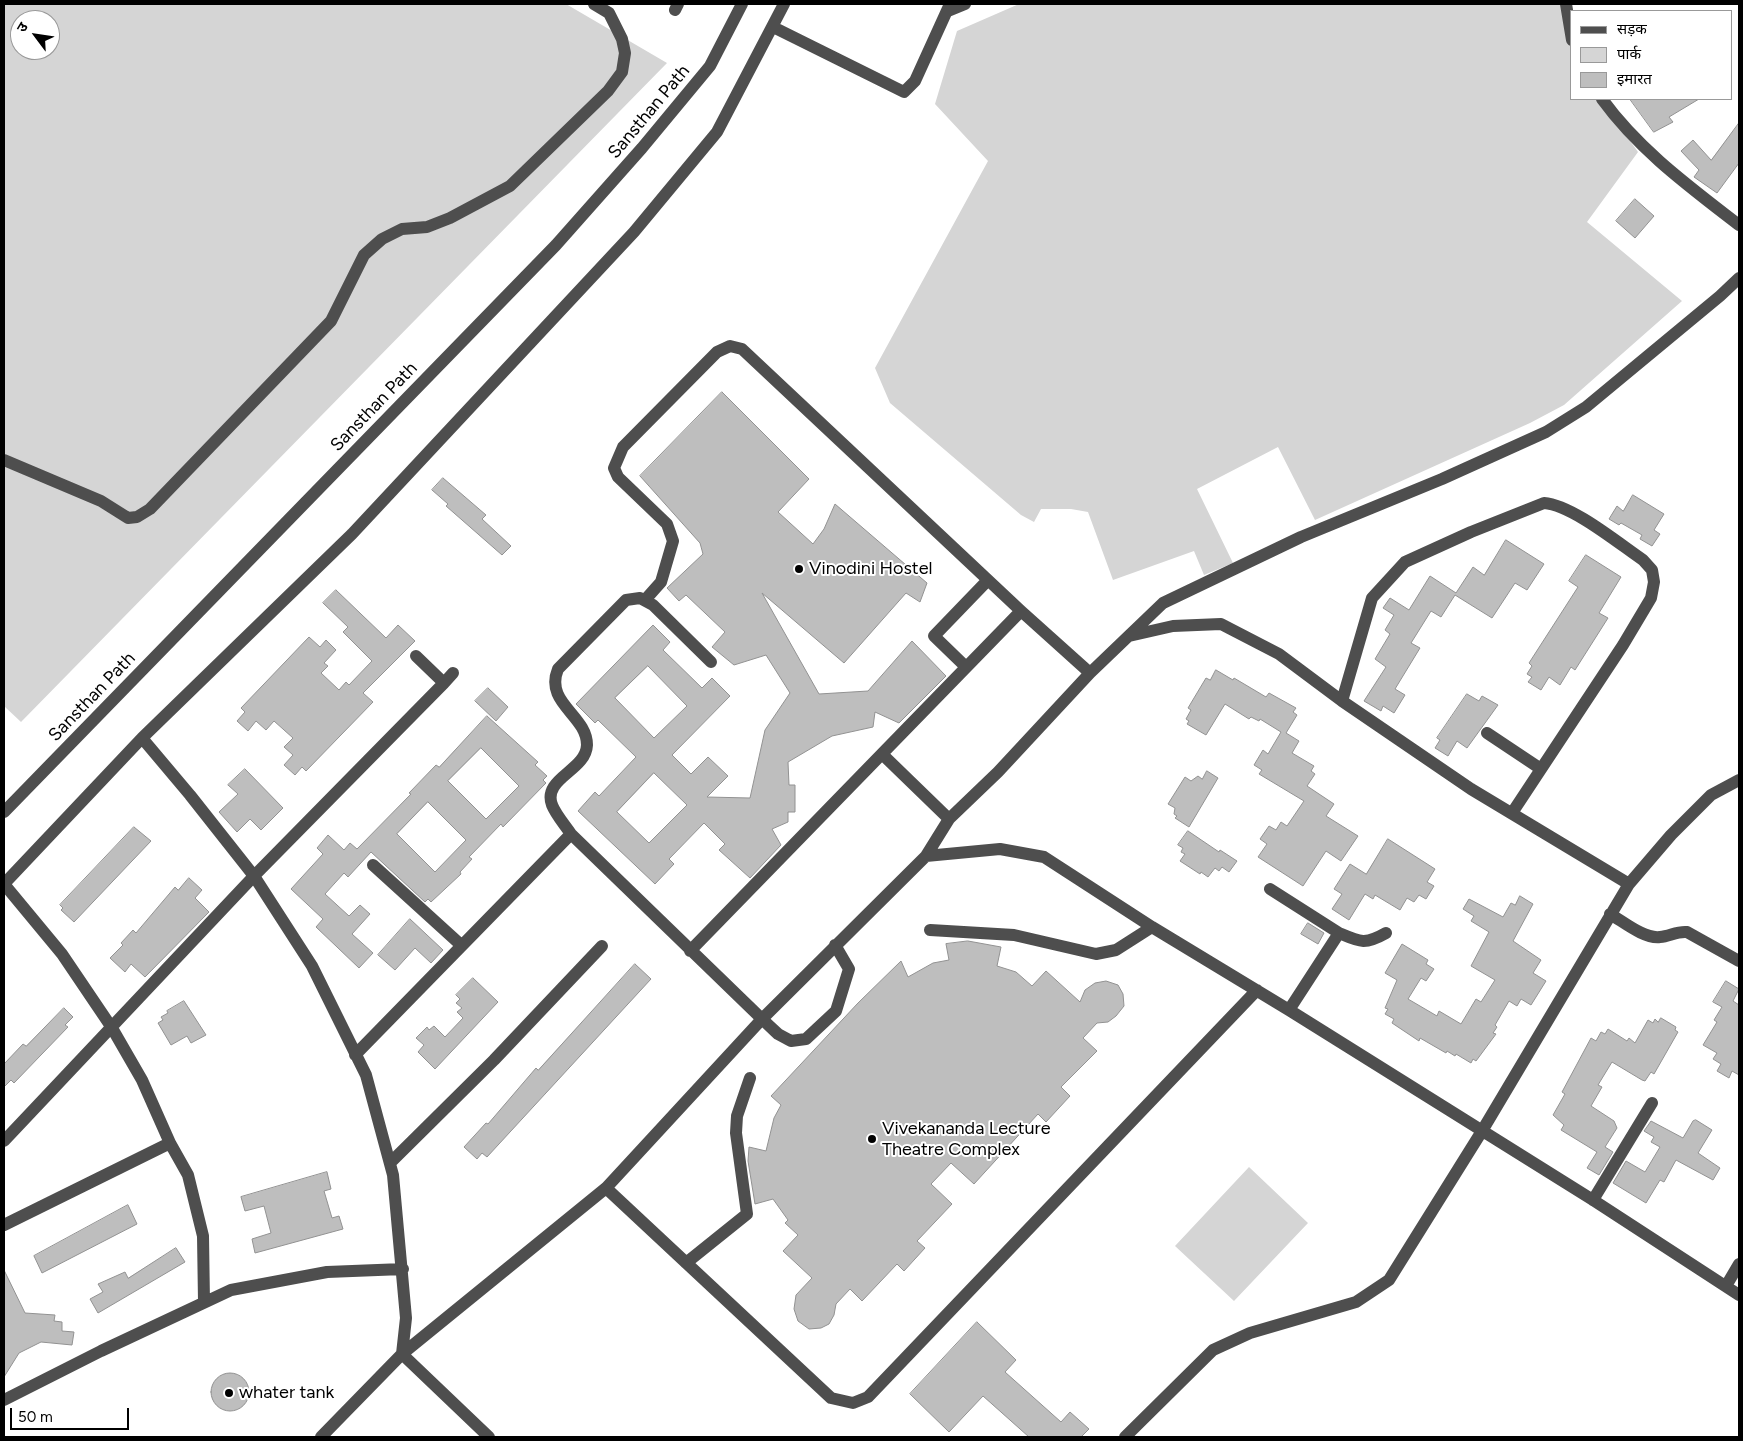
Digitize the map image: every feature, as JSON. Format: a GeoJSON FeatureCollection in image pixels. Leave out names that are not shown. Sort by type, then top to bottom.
{"type":"FeatureCollection","features":[{"type":"Feature","properties":{"kind":"street"},"geometry":{"type":"LineString","coordinates":[[4,460],[101,501],[128,518],[137,517],[150,509],[330,321],[364,255],[382,239],[402,230],[427,227],[450,218],[510,186],[608,91],[622,72],[625,53],[622,39],[609,13],[594,4]]}},
{"type":"Feature","properties":{"kind":"street","name":"Sansthan Path"},"geometry":{"type":"LineString","coordinates":[[4,812],[556,245],[642,148],[710,66],[742,4]]}},
{"type":"Feature","properties":{"kind":"street"},"geometry":{"type":"LineString","coordinates":[[204,1302],[203,1236],[188,1175],[170,1143],[142,1080],[112,1028],[62,954],[4,884],[142,738],[352,534],[634,232],[717,132],[774,27],[784,4]]}},
{"type":"Feature","properties":{"kind":"street"},"geometry":{"type":"LineString","coordinates":[[774,27],[904,92],[915,82],[949,7],[965,4]]}},
{"type":"Feature","properties":{"kind":"street"},"geometry":{"type":"LineString","coordinates":[[1566,4],[1570,28]]}},
{"type":"Feature","properties":{"kind":"street"},"geometry":{"type":"LineString","coordinates":[[1603,100],[1632,135],[1670,170],[1739,225]]}},
{"type":"Feature","properties":{"kind":"street"},"geometry":{"type":"LineString","coordinates":[[321,1437],[402,1354],[606,1188],[762,1020],[926,856],[949,818],[998,772],[1090,673],[1163,603],[1301,537],[1442,479],[1546,432],[1586,407],[1720,296],[1739,278]]}},
{"type":"Feature","properties":{"kind":"street"},"geometry":{"type":"LineString","coordinates":[[644,600],[661,582],[673,541],[666,524],[618,477],[614,468],[617,458],[623,446],[717,352],[730,346],[742,348],[1021,611],[1090,673]]}},
{"type":"Feature","properties":{"kind":"street"},"geometry":{"type":"LineString","coordinates":[[1342,701],[1372,598],[1405,562],[1544,503],[1557,504],[1643,560],[1652,570],[1654,582],[1651,598],[1623,645],[1512,813]]}},
{"type":"Feature","properties":{"kind":"street"},"geometry":{"type":"LineString","coordinates":[[966,667],[934,636],[988,580]]}},
{"type":"Feature","properties":{"kind":"street"},"geometry":{"type":"LineString","coordinates":[[711,662],[653,604],[640,598],[626,600],[558,669],[553,680],[555,690],[583,730],[587,746],[579,762],[553,786],[551,797],[553,806],[571,834],[762,1020],[778,1034],[791,1041],[806,1039],[836,1011],[849,969],[835,945]]}},
{"type":"Feature","properties":{"kind":"street"},"geometry":{"type":"LineString","coordinates":[[690,951],[1021,611]]}},
{"type":"Feature","properties":{"kind":"street"},"geometry":{"type":"LineString","coordinates":[[1129,636],[1173,626],[1221,624],[1279,654],[1342,701],[1471,789],[1629,884]]}},
{"type":"Feature","properties":{"kind":"street"},"geometry":{"type":"LineString","coordinates":[[416,656],[444,683]]}},
{"type":"Feature","properties":{"kind":"street"},"geometry":{"type":"LineString","coordinates":[[4,1141],[254,876],[453,674]]}},
{"type":"Feature","properties":{"kind":"street"},"geometry":{"type":"LineString","coordinates":[[1488,733],[1541,769]]}},
{"type":"Feature","properties":{"kind":"street"},"geometry":{"type":"LineString","coordinates":[[142,738],[190,794],[254,876],[312,966],[366,1075],[394,1176],[406,1318],[402,1354]]}},
{"type":"Feature","properties":{"kind":"street"},"geometry":{"type":"LineString","coordinates":[[882,754],[949,818]]}},
{"type":"Feature","properties":{"kind":"street"},"geometry":{"type":"LineString","coordinates":[[1124,1437],[1213,1350],[1250,1333],[1356,1302],[1389,1280],[1482,1131],[1629,884],[1671,835],[1711,795],[1739,780]]}},
{"type":"Feature","properties":{"kind":"street"},"geometry":{"type":"LineString","coordinates":[[355,1055],[571,834]]}},
{"type":"Feature","properties":{"kind":"street"},"geometry":{"type":"LineString","coordinates":[[926,856],[1000,849],[1044,857],[1152,927],[1290,1010],[1593,1200],[1739,1295]]}},
{"type":"Feature","properties":{"kind":"street"},"geometry":{"type":"LineString","coordinates":[[373,865],[461,945]]}},
{"type":"Feature","properties":{"kind":"street"},"geometry":{"type":"LineString","coordinates":[[1270,889],[1339,933],[1361,942],[1374,940],[1386,933]]}},
{"type":"Feature","properties":{"kind":"street"},"geometry":{"type":"LineString","coordinates":[[1610,914],[1654,938],[1663,937],[1678,931],[1687,932],[1739,961]]}},
{"type":"Feature","properties":{"kind":"street"},"geometry":{"type":"LineString","coordinates":[[930,930],[1014,935],[1096,954],[1116,950],[1152,927]]}},
{"type":"Feature","properties":{"kind":"street"},"geometry":{"type":"LineString","coordinates":[[1290,1010],[1339,933]]}},
{"type":"Feature","properties":{"kind":"street"},"geometry":{"type":"LineString","coordinates":[[390,1163],[494,1060],[602,946]]}},
{"type":"Feature","properties":{"kind":"street"},"geometry":{"type":"LineString","coordinates":[[606,1188],[831,1398],[853,1403],[868,1397],[1257,990]]}},
{"type":"Feature","properties":{"kind":"street"},"geometry":{"type":"LineString","coordinates":[[686,1263],[747,1214],[736,1133],[737,1116],[750,1078]]}},
{"type":"Feature","properties":{"kind":"street"},"geometry":{"type":"LineString","coordinates":[[1593,1200],[1652,1103]]}},
{"type":"Feature","properties":{"kind":"street"},"geometry":{"type":"LineString","coordinates":[[4,1225],[170,1143]]}},
{"type":"Feature","properties":{"kind":"street"},"geometry":{"type":"LineString","coordinates":[[1726,1286],[1739,1264]]}},
{"type":"Feature","properties":{"kind":"street"},"geometry":{"type":"LineString","coordinates":[[4,1400],[101,1351],[231,1290],[327,1272],[403,1269]]}},
{"type":"Feature","properties":{"kind":"street"},"geometry":{"type":"LineString","coordinates":[[402,1354],[489,1437]]}},
{"type":"Feature","properties":{"kind":"green space"},"geometry":{"type":"Polygon","coordinates":[[[4,4],[566,4],[667,63],[21,722],[4,706],[4,4]]]}},
{"type":"Feature","properties":{"kind":"green space"},"geometry":{"type":"Polygon","coordinates":[[[1019,4],[1568,4],[1570,15],[1570,100],[1601,100],[1638,152],[1587,222],[1682,301],[1564,405],[1530,423],[1315,520],[1278,447],[1197,489],[1233,563],[1204,575],[1194,551],[1113,580],[1088,512],[1071,509],[1041,509],[1034,522],[1021,515],[890,403],[875,368],[988,161],[935,104],[957,31],[1019,4]]]}},
{"type":"Feature","properties":{"kind":"green space"},"geometry":{"type":"Polygon","coordinates":[[[1249,1167],[1308,1223],[1234,1301],[1175,1246],[1249,1167]]]}},
{"type":"Feature","properties":{"kind":"building"},"geometry":{"type":"Polygon","coordinates":[[[1631,100],[1697,100],[1669,117],[1673,122],[1654,132],[1631,100]]]}},
{"type":"Feature","properties":{"kind":"building"},"geometry":{"type":"Polygon","coordinates":[[[1739,123],[1739,163],[1717,193],[1694,177],[1699,170],[1681,151],[1693,140],[1711,160],[1739,123]]]}},
{"type":"Feature","properties":{"kind":"building"},"geometry":{"type":"Polygon","coordinates":[[[1635,199],[1654,216],[1635,238],[1616,221],[1635,199]]]}},
{"type":"Feature","properties":{"kind":"building","name":"Vinodini Hostel"},"geometry":{"type":"Polygon","coordinates":[[[722,392],[809,479],[778,512],[813,544],[824,529],[835,504],[927,583],[920,602],[906,593],[844,663],[762,593],[819,694],[868,691],[912,641],[946,676],[899,723],[875,712],[873,727],[832,736],[788,762],[789,785],[795,785],[795,812],[788,812],[788,822],[772,829],[781,845],[750,878],[719,850],[725,844],[704,823],[669,859],[674,864],[655,884],[578,811],[595,792],[599,796],[636,757],[598,720],[595,723],[576,704],[653,625],[670,642],[663,650],[702,688],[712,678],[730,696],[672,755],[691,774],[708,757],[728,776],[707,797],[750,798],[765,730],[790,693],[766,655],[734,665],[712,647],[725,632],[686,595],[679,601],[667,588],[703,554],[700,543],[640,476],[722,392]],[[648,666],[615,698],[654,738],[687,706],[648,666]],[[654,773],[617,812],[649,843],[687,805],[654,773]]]}},
{"type":"Feature","properties":{"kind":"building"},"geometry":{"type":"Polygon","coordinates":[[[443,478],[486,515],[482,519],[511,546],[502,555],[446,506],[448,504],[432,490],[443,478]]]}},
{"type":"Feature","properties":{"kind":"building"},"geometry":{"type":"Polygon","coordinates":[[[1633,495],[1664,514],[1654,530],[1660,534],[1652,546],[1640,539],[1642,535],[1621,523],[1619,525],[1609,519],[1617,506],[1623,511],[1633,495]]]}},
{"type":"Feature","properties":{"kind":"building"},"geometry":{"type":"Polygon","coordinates":[[[1506,540],[1544,564],[1527,590],[1515,583],[1492,618],[1455,595],[1441,617],[1431,611],[1411,643],[1420,648],[1395,689],[1405,695],[1394,713],[1383,706],[1381,711],[1364,701],[1386,667],[1375,659],[1390,634],[1385,630],[1394,615],[1383,608],[1390,598],[1409,610],[1430,576],[1456,593],[1473,567],[1484,575],[1506,540]]]}},
{"type":"Feature","properties":{"kind":"building"},"geometry":{"type":"Polygon","coordinates":[[[1586,555],[1621,577],[1599,613],[1608,618],[1575,670],[1571,667],[1560,685],[1549,677],[1541,690],[1528,682],[1532,677],[1527,674],[1532,666],[1529,663],[1578,587],[1569,581],[1586,555]]]}},
{"type":"Feature","properties":{"kind":"building"},"geometry":{"type":"Polygon","coordinates":[[[336,590],[386,638],[398,625],[415,641],[363,693],[373,702],[306,771],[302,767],[295,775],[284,765],[293,755],[284,747],[293,738],[274,721],[266,730],[256,721],[248,731],[237,721],[245,712],[241,708],[309,637],[320,647],[326,640],[336,650],[324,663],[328,666],[321,673],[339,690],[346,682],[349,685],[372,661],[343,632],[348,627],[323,603],[336,590]]]}},
{"type":"Feature","properties":{"kind":"building"},"geometry":{"type":"Polygon","coordinates":[[[1216,670],[1233,680],[1234,678],[1266,697],[1269,693],[1296,708],[1293,712],[1297,715],[1286,733],[1299,741],[1292,753],[1314,766],[1311,771],[1315,774],[1307,786],[1334,804],[1326,816],[1358,836],[1341,861],[1326,851],[1303,886],[1258,857],[1267,844],[1260,839],[1269,826],[1276,830],[1281,822],[1287,826],[1304,801],[1259,774],[1262,770],[1254,765],[1263,750],[1268,754],[1281,732],[1260,719],[1259,721],[1251,717],[1249,719],[1225,704],[1206,735],[1187,724],[1189,721],[1186,719],[1191,710],[1188,708],[1206,678],[1210,680],[1216,670]]]}},
{"type":"Feature","properties":{"kind":"building"},"geometry":{"type":"Polygon","coordinates":[[[488,688],[508,707],[496,721],[475,701],[488,688]]]}},
{"type":"Feature","properties":{"kind":"building"},"geometry":{"type":"Polygon","coordinates":[[[1467,694],[1479,701],[1482,696],[1498,705],[1467,748],[1457,741],[1448,756],[1435,748],[1440,740],[1437,738],[1467,694]]]}},
{"type":"Feature","properties":{"kind":"building"},"geometry":{"type":"Polygon","coordinates":[[[487,716],[538,762],[535,765],[547,776],[543,780],[546,783],[503,827],[501,824],[469,857],[472,859],[460,872],[461,874],[431,902],[428,899],[425,902],[371,852],[348,877],[344,873],[325,894],[349,916],[360,905],[370,914],[352,934],[373,953],[359,968],[316,927],[323,919],[291,889],[323,854],[317,848],[328,835],[344,850],[350,843],[357,849],[411,794],[409,793],[436,765],[439,767],[487,716]],[[481,748],[448,781],[486,819],[519,786],[481,748]],[[428,802],[397,834],[435,872],[466,840],[428,802]]]}},
{"type":"Feature","properties":{"kind":"building"},"geometry":{"type":"Polygon","coordinates":[[[245,769],[283,808],[261,830],[250,819],[237,832],[219,812],[238,794],[228,785],[245,769]]]}},
{"type":"Feature","properties":{"kind":"building"},"geometry":{"type":"Polygon","coordinates":[[[1207,771],[1218,778],[1189,827],[1175,818],[1177,816],[1174,814],[1175,808],[1168,804],[1185,777],[1191,781],[1198,776],[1202,779],[1207,771]]]}},
{"type":"Feature","properties":{"kind":"building"},"geometry":{"type":"Polygon","coordinates":[[[134,827],[151,841],[74,922],[61,910],[63,908],[60,905],[134,827]]]}},
{"type":"Feature","properties":{"kind":"building"},"geometry":{"type":"Polygon","coordinates":[[[1188,831],[1219,852],[1220,850],[1237,861],[1229,872],[1222,867],[1219,871],[1215,868],[1208,877],[1180,861],[1185,854],[1181,852],[1183,848],[1178,845],[1188,831]]]}},
{"type":"Feature","properties":{"kind":"building"},"geometry":{"type":"Polygon","coordinates":[[[1388,839],[1435,869],[1427,882],[1434,886],[1426,899],[1419,895],[1414,902],[1407,898],[1400,910],[1375,895],[1373,899],[1365,894],[1349,920],[1332,909],[1342,894],[1334,889],[1350,864],[1366,874],[1388,839]]]}},
{"type":"Feature","properties":{"kind":"building"},"geometry":{"type":"Polygon","coordinates":[[[189,878],[202,890],[195,898],[209,912],[145,977],[131,964],[125,972],[110,958],[123,945],[121,943],[133,930],[136,933],[175,887],[178,890],[189,878]]]}},
{"type":"Feature","properties":{"kind":"building"},"geometry":{"type":"Polygon","coordinates":[[[1520,896],[1533,904],[1513,941],[1541,960],[1533,973],[1546,981],[1531,1005],[1521,999],[1517,1006],[1509,1001],[1495,1025],[1497,1027],[1493,1033],[1496,1034],[1476,1061],[1473,1059],[1471,1063],[1456,1054],[1455,1056],[1447,1051],[1446,1053],[1420,1038],[1419,1041],[1392,1023],[1394,1019],[1385,1014],[1388,1009],[1385,1008],[1397,980],[1385,973],[1402,944],[1428,960],[1426,964],[1434,969],[1426,981],[1421,978],[1408,999],[1437,1016],[1439,1011],[1461,1024],[1476,999],[1481,1002],[1495,980],[1471,966],[1489,932],[1471,921],[1474,916],[1463,909],[1469,899],[1503,917],[1511,903],[1515,905],[1520,896]]]}},
{"type":"Feature","properties":{"kind":"building"},"geometry":{"type":"Polygon","coordinates":[[[410,919],[443,950],[431,963],[415,948],[395,970],[378,955],[410,919]]]}},
{"type":"Feature","properties":{"kind":"building"},"geometry":{"type":"Polygon","coordinates":[[[1308,923],[1324,933],[1318,944],[1301,934],[1308,923]]]}},
{"type":"Feature","properties":{"kind":"building","name":"Vivekananda Lecture Theatre Complex"},"geometry":{"type":"Polygon","coordinates":[[[968,941],[1001,947],[997,966],[1016,972],[1032,986],[1046,971],[1080,1002],[1085,990],[1095,983],[1106,981],[1118,985],[1123,994],[1124,1006],[1108,1022],[1097,1023],[1083,1038],[1097,1051],[1061,1087],[1070,1096],[1046,1122],[1038,1114],[974,1184],[951,1163],[931,1184],[952,1204],[917,1241],[925,1248],[904,1271],[897,1264],[862,1301],[850,1289],[836,1304],[834,1315],[829,1324],[821,1328],[809,1329],[798,1321],[794,1309],[796,1295],[812,1278],[783,1251],[798,1235],[785,1223],[788,1220],[773,1199],[755,1204],[748,1161],[749,1147],[766,1151],[774,1118],[781,1105],[771,1096],[858,1003],[901,961],[908,977],[933,963],[949,960],[946,944],[968,941]]]}},
{"type":"Feature","properties":{"kind":"building"},"geometry":{"type":"Polygon","coordinates":[[[635,964],[651,979],[487,1157],[482,1153],[477,1159],[464,1147],[486,1123],[488,1124],[536,1068],[538,1070],[635,964]]]}},
{"type":"Feature","properties":{"kind":"building"},"geometry":{"type":"Polygon","coordinates":[[[473,978],[498,1002],[435,1069],[418,1052],[424,1045],[416,1038],[427,1027],[429,1030],[434,1026],[445,1037],[463,1018],[457,1012],[462,1008],[456,1003],[460,999],[456,995],[473,978]]]}},
{"type":"Feature","properties":{"kind":"building"},"geometry":{"type":"Polygon","coordinates":[[[1726,981],[1739,989],[1733,1001],[1739,1005],[1739,1075],[1732,1071],[1729,1078],[1717,1071],[1721,1064],[1713,1059],[1717,1053],[1703,1045],[1717,1022],[1714,1020],[1722,1007],[1713,1002],[1726,981]]]}},
{"type":"Feature","properties":{"kind":"building"},"geometry":{"type":"Polygon","coordinates":[[[184,1001],[206,1035],[191,1043],[187,1036],[171,1045],[158,1023],[163,1020],[161,1017],[168,1013],[167,1011],[184,1001]]]}},
{"type":"Feature","properties":{"kind":"building"},"geometry":{"type":"Polygon","coordinates":[[[64,1008],[73,1017],[65,1025],[68,1027],[14,1083],[11,1080],[4,1087],[4,1064],[23,1044],[26,1046],[64,1008]]]}},
{"type":"Feature","properties":{"kind":"building"},"geometry":{"type":"Polygon","coordinates":[[[1661,1018],[1676,1027],[1675,1030],[1678,1032],[1654,1074],[1651,1072],[1645,1081],[1612,1062],[1598,1085],[1602,1087],[1591,1106],[1614,1121],[1617,1128],[1605,1147],[1613,1152],[1599,1175],[1587,1168],[1597,1152],[1561,1130],[1564,1125],[1553,1115],[1565,1094],[1562,1092],[1591,1038],[1596,1041],[1601,1032],[1605,1034],[1608,1029],[1627,1041],[1629,1038],[1635,1043],[1648,1020],[1653,1023],[1655,1019],[1658,1022],[1661,1018]]]}},
{"type":"Feature","properties":{"kind":"building"},"geometry":{"type":"Polygon","coordinates":[[[1696,1120],[1712,1130],[1698,1153],[1720,1168],[1713,1180],[1676,1160],[1664,1182],[1660,1180],[1646,1203],[1613,1183],[1626,1161],[1645,1172],[1660,1147],[1651,1142],[1654,1137],[1644,1131],[1651,1121],[1683,1138],[1693,1121],[1696,1120]]]}},
{"type":"Feature","properties":{"kind":"building"},"geometry":{"type":"Polygon","coordinates":[[[327,1172],[331,1189],[324,1191],[332,1218],[339,1216],[343,1229],[255,1253],[252,1239],[271,1233],[264,1206],[245,1211],[241,1197],[327,1172]]]}},
{"type":"Feature","properties":{"kind":"building"},"geometry":{"type":"Polygon","coordinates":[[[128,1205],[137,1224],[42,1273],[34,1256],[128,1205]]]}},
{"type":"Feature","properties":{"kind":"building"},"geometry":{"type":"Polygon","coordinates":[[[176,1248],[185,1262],[98,1313],[90,1299],[103,1292],[98,1284],[125,1272],[128,1278],[176,1248]]]}},
{"type":"Feature","properties":{"kind":"building"},"geometry":{"type":"Polygon","coordinates":[[[4,1270],[25,1313],[55,1315],[54,1321],[62,1322],[62,1331],[74,1332],[72,1345],[41,1342],[19,1353],[4,1377],[4,1270]]]}},
{"type":"Feature","properties":{"kind":"building"},"geometry":{"type":"Polygon","coordinates":[[[977,1322],[1016,1360],[1005,1372],[1061,1422],[1070,1412],[1089,1429],[1081,1437],[1029,1437],[983,1396],[949,1432],[910,1394],[977,1322]]]}},
{"type":"Feature","properties":{"kind":"building","name":"whater tank"},"geometry":{"type":"Polygon","coordinates":[[[230,1373],[243,1379],[249,1392],[243,1405],[230,1411],[217,1405],[211,1392],[217,1379],[230,1373]]]}},
{"type":"Feature","properties":{"kind":"place","name":"Vinodini Hostel"},"geometry":{"type":"Point","coordinates":[799,569]}},
{"type":"Feature","properties":{"kind":"place","name":"Vivekananda Lecture Theatre Complex"},"geometry":{"type":"Point","coordinates":[872,1139]}},
{"type":"Feature","properties":{"kind":"place","name":"whater tank"},"geometry":{"type":"Point","coordinates":[229,1393]}}]}
